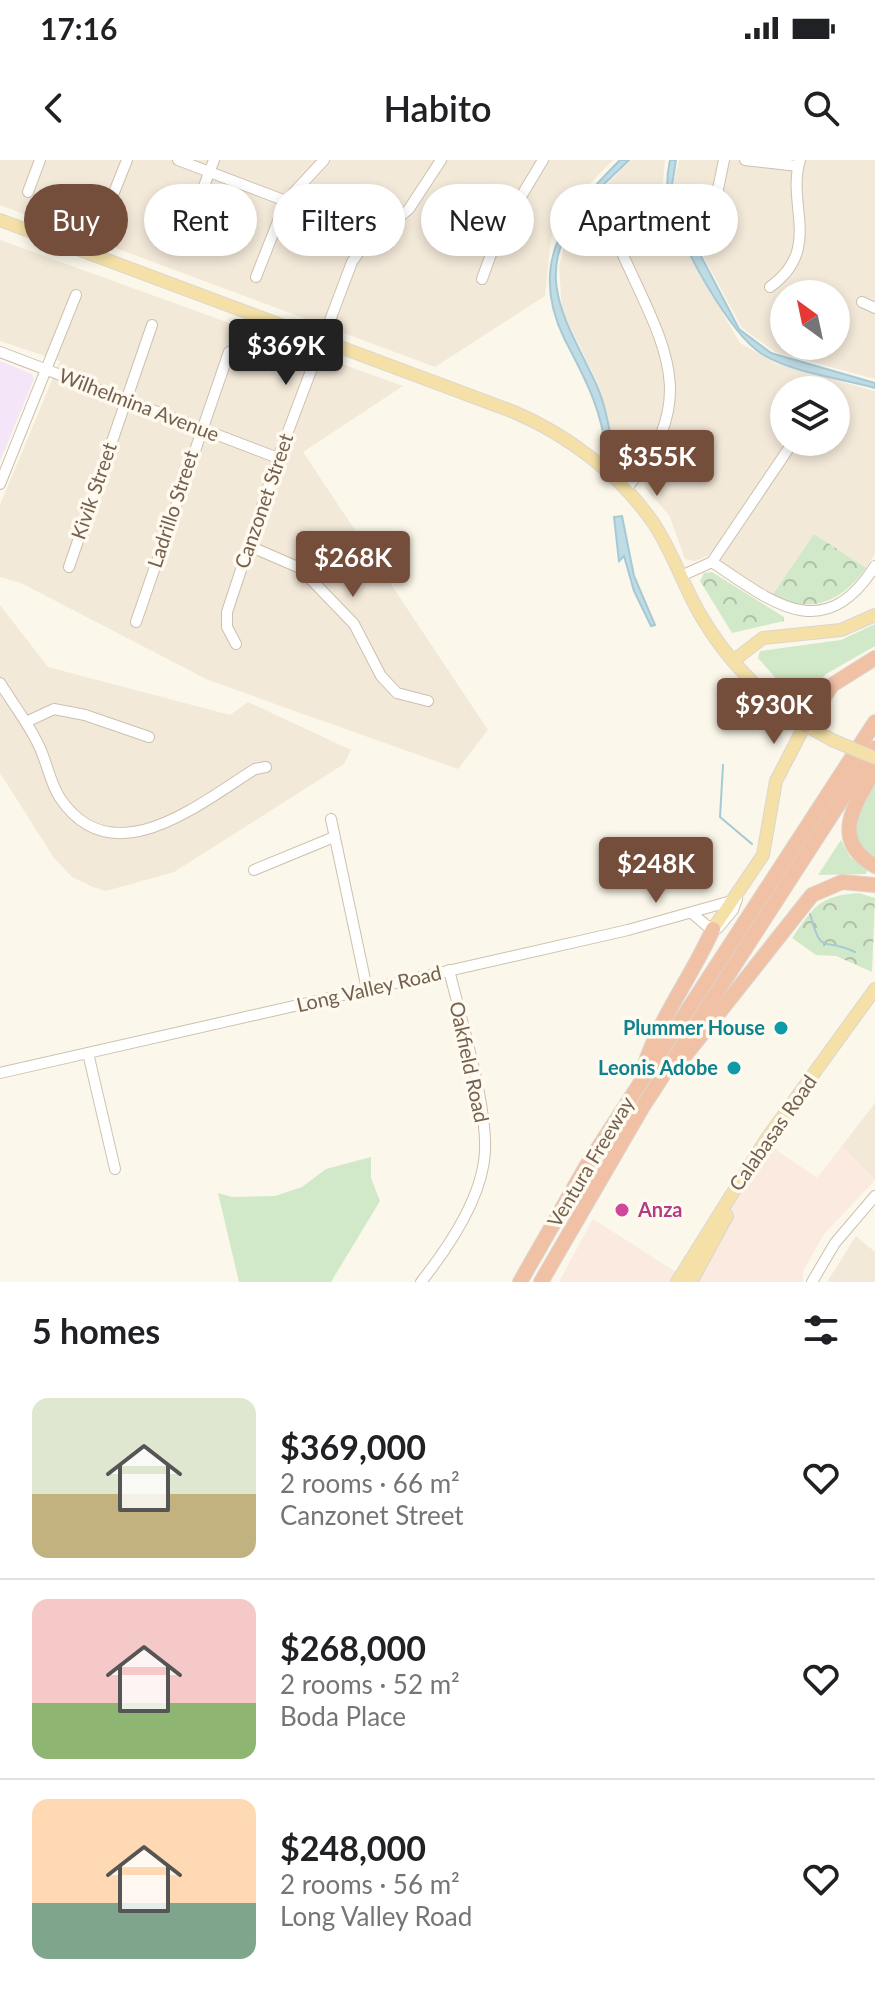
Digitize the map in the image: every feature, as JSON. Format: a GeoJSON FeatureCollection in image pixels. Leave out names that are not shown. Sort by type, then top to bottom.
{"type":"FeatureCollection","features":[{"type":"Feature","properties":{"kind":"highway"},"geometry":{"type":"LineString","coordinates":[[805,725],[832,685],[875,658]]}},
{"type":"Feature","properties":{"kind":"highway","name":"Ventura Freeway"},"geometry":{"type":"LineString","coordinates":[[520,1282],[587,1165],[875,722]]}},
{"type":"Feature","properties":{"kind":"highway","name":"Ventura Freeway"},"geometry":{"type":"LineString","coordinates":[[541,1282],[660,1081],[875,748]]}},
{"type":"Feature","properties":{"kind":"highway"},"geometry":{"type":"LineString","coordinates":[[875,769],[848,825],[854,847],[875,866]]}},
{"type":"Feature","properties":{"kind":"highway"},"geometry":{"type":"LineString","coordinates":[[660,1081],[692,1051],[812,895],[842,882],[875,885]]}},
{"type":"Feature","properties":{"kind":"highway"},"geometry":{"type":"LineString","coordinates":[[639,1083],[654,1036],[691,976],[713,929]]}},
{"type":"Feature","properties":{"kind":"main road"},"geometry":{"type":"LineString","coordinates":[[0,220],[530,418],[583,452],[626,489],[659,531],[696,608],[733,661],[766,695],[805,725],[875,758]]}},
{"type":"Feature","properties":{"kind":"main road"},"geometry":{"type":"LineString","coordinates":[[733,661],[763,638],[841,630],[875,615]]}},
{"type":"Feature","properties":{"kind":"main road"},"geometry":{"type":"LineString","coordinates":[[713,929],[737,899],[763,855],[776,781],[805,725]]}},
{"type":"Feature","properties":{"kind":"main road","name":"Calabasas Road"},"geometry":{"type":"LineString","coordinates":[[677,1282],[758,1150],[875,989]]}},
{"type":"Feature","properties":{"kind":"main road","name":"Calabasas Road"},"geometry":{"type":"LineString","coordinates":[[691,1282],[756,1167],[875,1004]]}},
{"type":"Feature","properties":{"kind":"street"},"geometry":{"type":"LineString","coordinates":[[31,184],[40,160]]}},
{"type":"Feature","properties":{"kind":"street"},"geometry":{"type":"LineString","coordinates":[[117,184],[127,160]]}},
{"type":"Feature","properties":{"kind":"street"},"geometry":{"type":"LineString","coordinates":[[178,160],[273,196]]}},
{"type":"Feature","properties":{"kind":"street"},"geometry":{"type":"LineString","coordinates":[[205,184],[214,160]]}},
{"type":"Feature","properties":{"kind":"street"},"geometry":{"type":"LineString","coordinates":[[302,184],[324,160]]}},
{"type":"Feature","properties":{"kind":"street","name":"Canzonet Street"},"geometry":{"type":"LineString","coordinates":[[236,644],[226,621],[278,458],[352,262],[361,249],[409,209],[441,160]]}},
{"type":"Feature","properties":{"kind":"street"},"geometry":{"type":"LineString","coordinates":[[482,279],[498,235],[543,160]]}},
{"type":"Feature","properties":{"kind":"street"},"geometry":{"type":"LineString","coordinates":[[719,184],[724,160]]}},
{"type":"Feature","properties":{"kind":"street"},"geometry":{"type":"LineString","coordinates":[[745,160],[799,163],[802,224],[799,243],[784,276],[779,280]]}},
{"type":"Feature","properties":{"kind":"street"},"geometry":{"type":"LineString","coordinates":[[256,277],[273,234]]}},
{"type":"Feature","properties":{"kind":"street"},"geometry":{"type":"LineString","coordinates":[[623,256],[665,346],[671,391],[666,427],[645,466],[626,489]]}},
{"type":"Feature","properties":{"kind":"street"},"geometry":{"type":"LineString","coordinates":[[0,484],[76,295]]}},
{"type":"Feature","properties":{"kind":"street"},"geometry":{"type":"LineString","coordinates":[[862,302],[875,308]]}},
{"type":"Feature","properties":{"kind":"street","name":"Kivik Street"},"geometry":{"type":"LineString","coordinates":[[69,567],[152,325]]}},
{"type":"Feature","properties":{"kind":"street","name":"Wilhelmina Avenue"},"geometry":{"type":"LineString","coordinates":[[0,352],[278,458]]}},
{"type":"Feature","properties":{"kind":"street","name":"Ladrillo Street"},"geometry":{"type":"LineString","coordinates":[[136,622],[200,428],[229,352]]}},
{"type":"Feature","properties":{"kind":"street"},"geometry":{"type":"LineString","coordinates":[[681,576],[712,562],[784,456]]}},
{"type":"Feature","properties":{"kind":"street"},"geometry":{"type":"LineString","coordinates":[[249,546],[300,568],[354,624],[381,676],[397,693],[428,701]]}},
{"type":"Feature","properties":{"kind":"street"},"geometry":{"type":"LineString","coordinates":[[712,562],[775,603],[813,612],[850,599],[875,566]]}},
{"type":"Feature","properties":{"kind":"street"},"geometry":{"type":"LineString","coordinates":[[0,683],[26,722],[60,798],[82,820],[114,834],[164,826],[255,769],[266,767]]}},
{"type":"Feature","properties":{"kind":"street"},"geometry":{"type":"LineString","coordinates":[[26,722],[54,709],[85,715],[149,737]]}},
{"type":"Feature","properties":{"kind":"street"},"geometry":{"type":"LineString","coordinates":[[331,819],[367,989]]}},
{"type":"Feature","properties":{"kind":"street"},"geometry":{"type":"LineString","coordinates":[[254,870],[334,837]]}},
{"type":"Feature","properties":{"kind":"street","name":"Long Valley Road"},"geometry":{"type":"LineString","coordinates":[[0,1073],[693,914],[737,899]]}},
{"type":"Feature","properties":{"kind":"street"},"geometry":{"type":"LineString","coordinates":[[693,914],[713,929]]}},
{"type":"Feature","properties":{"kind":"street","name":"Oakfield Road"},"geometry":{"type":"LineString","coordinates":[[421,1282],[440,1256],[475,1191],[485,1151],[483,1124],[449,970]]}},
{"type":"Feature","properties":{"kind":"street"},"geometry":{"type":"LineString","coordinates":[[88,1053],[115,1169]]}},
{"type":"Feature","properties":{"kind":"street"},"geometry":{"type":"LineString","coordinates":[[812,1282],[835,1243],[875,1196]]}},
{"type":"Feature","properties":{"kind":"shaded area"},"geometry":{"type":"Polygon","coordinates":[[[0,160],[613,160],[590,184],[550,184],[550,248],[545,296],[435,367],[128,253],[128,184],[24,184],[24,214],[0,205],[0,160]]]}},
{"type":"Feature","properties":{"kind":"shaded area"},"geometry":{"type":"Polygon","coordinates":[[[631,160],[665,160],[663,184],[608,184],[631,160]]]}},
{"type":"Feature","properties":{"kind":"shaded area"},"geometry":{"type":"Polygon","coordinates":[[[679,160],[875,160],[875,379],[805,360],[850,360],[850,280],[770,280],[770,348],[742,328],[703,256],[738,256],[738,184],[673,184],[679,160]]]}},
{"type":"Feature","properties":{"kind":"shaded area"},"geometry":{"type":"Polygon","coordinates":[[[0,240],[24,249],[24,256],[44,256],[403,386],[303,452],[488,730],[458,769],[208,680],[21,583],[0,577],[0,505],[60,361],[0,341],[0,240]]]}},
{"type":"Feature","properties":{"kind":"shaded area"},"geometry":{"type":"Polygon","coordinates":[[[562,256],[690,256],[740,343],[777,364],[821,376],[770,376],[770,456],[850,456],[850,384],[875,391],[875,554],[866,568],[814,534],[773,594],[710,555],[695,561],[685,559],[669,515],[645,488],[645,477],[618,459],[599,386],[562,310],[559,266],[562,256]]]}},
{"type":"Feature","properties":{"kind":"shaded area"},"geometry":{"type":"Polygon","coordinates":[[[0,361],[32,374],[34,379],[0,461],[0,361]]]}},
{"type":"Feature","properties":{"kind":"shaded area"},"geometry":{"type":"Polygon","coordinates":[[[0,605],[48,667],[230,715],[248,702],[351,750],[344,764],[174,872],[106,891],[93,887],[72,877],[54,858],[0,773],[0,605]]]}},
{"type":"Feature","properties":{"kind":"shaded area"},"geometry":{"type":"Polygon","coordinates":[[[875,1103],[875,1180],[842,1146],[875,1103]]]}},
{"type":"Feature","properties":{"kind":"shaded area"},"geometry":{"type":"Polygon","coordinates":[[[768,1144],[817,1178],[842,1146],[875,1180],[824,1234],[803,1271],[803,1282],[559,1282],[593,1219],[676,1272],[720,1221],[768,1144]]]}},
{"type":"Feature","properties":{"kind":"shaded area"},"geometry":{"type":"Polygon","coordinates":[[[856,1236],[875,1252],[875,1282],[827,1282],[856,1236]]]}},
{"type":"Feature","properties":{"kind":"green space"},"geometry":{"type":"Polygon","coordinates":[[[814,534],[866,568],[847,589],[825,602],[800,604],[773,594],[814,534]]]}},
{"type":"Feature","properties":{"kind":"green space"},"geometry":{"type":"Polygon","coordinates":[[[712,572],[784,617],[784,621],[732,633],[700,581],[704,573],[712,572]]]}},
{"type":"Feature","properties":{"kind":"green space"},"geometry":{"type":"Polygon","coordinates":[[[875,624],[875,646],[826,674],[804,700],[787,691],[758,658],[760,651],[841,640],[875,624]]]}},
{"type":"Feature","properties":{"kind":"green space"},"geometry":{"type":"Polygon","coordinates":[[[875,784],[875,857],[859,847],[853,827],[875,784]]]}},
{"type":"Feature","properties":{"kind":"green space"},"geometry":{"type":"Polygon","coordinates":[[[841,840],[850,857],[867,870],[866,874],[818,875],[841,840]]]}},
{"type":"Feature","properties":{"kind":"green space"},"geometry":{"type":"Polygon","coordinates":[[[859,893],[875,898],[872,972],[836,956],[816,955],[792,938],[818,905],[834,897],[859,893]]]}},
{"type":"Feature","properties":{"kind":"green space"},"geometry":{"type":"Polygon","coordinates":[[[371,1157],[371,1178],[380,1201],[331,1282],[239,1282],[218,1193],[232,1197],[275,1196],[302,1187],[326,1169],[371,1157]]]}},
{"type":"Feature","properties":{"kind":"water"},"geometry":{"type":"Polygon","coordinates":[[[620,160],[629,160],[604,184],[597,184],[620,160]]]}},
{"type":"Feature","properties":{"kind":"water"},"geometry":{"type":"Polygon","coordinates":[[[670,160],[676,160],[672,184],[667,182],[670,160]]]}},
{"type":"Feature","properties":{"kind":"water"},"geometry":{"type":"Polygon","coordinates":[[[553,256],[558,256],[556,278],[559,299],[603,402],[613,452],[606,453],[596,407],[554,310],[550,285],[553,256]]]}},
{"type":"Feature","properties":{"kind":"water"},"geometry":{"type":"Polygon","coordinates":[[[691,256],[701,256],[739,329],[770,352],[770,358],[749,343],[735,327],[691,256]]]}},
{"type":"Feature","properties":{"kind":"water"},"geometry":{"type":"Polygon","coordinates":[[[795,360],[875,383],[875,388],[850,382],[850,376],[825,376],[775,361],[795,360]]]}},
{"type":"Feature","properties":{"kind":"water"},"geometry":{"type":"Polygon","coordinates":[[[622,516],[634,576],[655,625],[651,626],[634,591],[624,556],[619,561],[614,517],[622,516]]]}},
{"type":"Feature","properties":{"kind":"waterway"},"geometry":{"type":"LineString","coordinates":[[723,765],[720,817],[752,844]]}},
{"type":"Feature","properties":{"kind":"waterway"},"geometry":{"type":"LineString","coordinates":[[810,914],[821,941],[855,952]]}},
{"type":"Feature","properties":{"kind":"place","name":"Plummer House"},"geometry":{"type":"Point","coordinates":[781,1028]}},
{"type":"Feature","properties":{"kind":"place","name":"Leonis Adobe"},"geometry":{"type":"Point","coordinates":[734,1068]}},
{"type":"Feature","properties":{"kind":"place","name":"Anza"},"geometry":{"type":"Point","coordinates":[622,1210]}}]}
